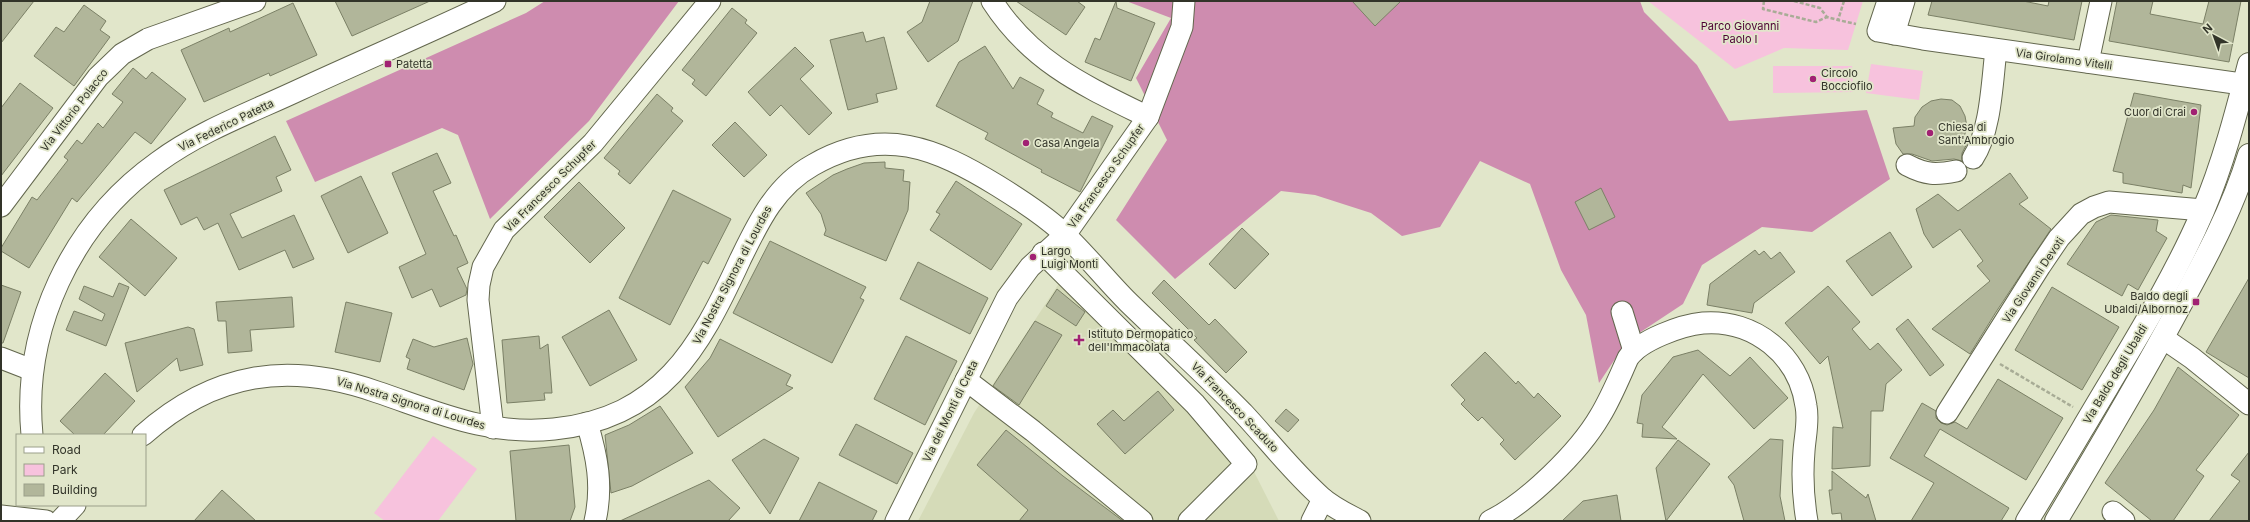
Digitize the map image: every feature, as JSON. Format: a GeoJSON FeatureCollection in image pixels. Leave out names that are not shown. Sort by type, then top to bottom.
{"type":"FeatureCollection","features":[{"type":"Feature","properties":{"kind":"main road","name":"Via Baldo degli Ubaldi"},"geometry":{"type":"LineString","coordinates":[[2028,521],[2089,417],[2136,341],[2179,261],[2203,210],[2226,149],[2247,78]]}},
{"type":"Feature","properties":{"kind":"main road","name":"Via Baldo degli Ubaldi"},"geometry":{"type":"LineString","coordinates":[[2056,521],[2163,338],[2244,188],[2249,155]]}},
{"type":"Feature","properties":{"kind":"street","name":"Via Vittorio Polacco"},"geometry":{"type":"LineString","coordinates":[[1,206],[98,77],[122,54],[148,39],[255,1]]}},
{"type":"Feature","properties":{"kind":"street","name":"Via Federico Patetta"},"geometry":{"type":"LineString","coordinates":[[32,434],[30,406],[32,370],[43,321],[52,296],[73,253],[110,205],[157,162],[184,144],[222,125],[495,1]]}},
{"type":"Feature","properties":{"kind":"street","name":"Via Francesco Schupfer"},"geometry":{"type":"LineString","coordinates":[[493,428],[478,300],[479,285],[486,258],[500,236],[514,219],[593,143],[710,1]]}},
{"type":"Feature","properties":{"kind":"street","name":"Via Francesco Schupfer"},"geometry":{"type":"LineString","coordinates":[[992,1],[1012,26],[1052,65],[1074,80],[1148,117]]}},
{"type":"Feature","properties":{"kind":"street","name":"Via Francesco Schupfer"},"geometry":{"type":"LineString","coordinates":[[1065,235],[1148,117],[1182,27],[1184,1]]}},
{"type":"Feature","properties":{"kind":"street"},"geometry":{"type":"LineString","coordinates":[[1886,33],[1888,1]]}},
{"type":"Feature","properties":{"kind":"street"},"geometry":{"type":"LineString","coordinates":[[1886,33],[1904,1]]}},
{"type":"Feature","properties":{"kind":"street"},"geometry":{"type":"LineString","coordinates":[[2088,62],[2100,1]]}},
{"type":"Feature","properties":{"kind":"street","name":"Via Girolamo Vitelli"},"geometry":{"type":"LineString","coordinates":[[1886,33],[2088,62],[2247,78]]}},
{"type":"Feature","properties":{"kind":"street"},"geometry":{"type":"LineString","coordinates":[[1973,158],[1980,147],[1986,126],[1996,50]]}},
{"type":"Feature","properties":{"kind":"street","name":"Via Nostra Signora di Lourdes"},"geometry":{"type":"LineString","coordinates":[[144,434],[175,409],[208,391],[252,379],[283,375],[309,375],[340,380],[447,417],[493,428],[539,430],[587,423],[633,404],[658,387],[674,373],[699,341],[767,208],[794,178],[826,158],[848,150],[882,144],[927,149],[958,163],[1007,191],[1039,213],[1065,235]]}},
{"type":"Feature","properties":{"kind":"street"},"geometry":{"type":"LineString","coordinates":[[1906,165],[1921,172],[1927,173],[1940,174],[1956,171]]}},
{"type":"Feature","properties":{"kind":"street","name":"Via Giovanni Devoti"},"geometry":{"type":"LineString","coordinates":[[1947,413],[2049,253],[2075,220],[2087,210],[2109,202],[2203,210]]}},
{"type":"Feature","properties":{"kind":"street"},"geometry":{"type":"LineString","coordinates":[[1065,235],[1043,253],[1195,404],[1246,464],[1189,521]]}},
{"type":"Feature","properties":{"kind":"street","name":"Via Francesco Scaduto"},"geometry":{"type":"LineString","coordinates":[[1065,235],[1126,300],[1239,409],[1323,499],[1360,521]]}},
{"type":"Feature","properties":{"kind":"street","name":"Via dei Monti di Creta"},"geometry":{"type":"LineString","coordinates":[[896,521],[1005,302],[1020,280],[1043,253]]}},
{"type":"Feature","properties":{"kind":"street"},"geometry":{"type":"LineString","coordinates":[[1622,312],[1634,351]]}},
{"type":"Feature","properties":{"kind":"street"},"geometry":{"type":"LineString","coordinates":[[1490,521],[1529,494],[1580,444],[1600,416],[1628,358],[1634,351],[1680,327],[1710,322],[1747,329],[1763,337],[1778,349],[1797,376],[1806,405],[1803,474],[1807,521]]}},
{"type":"Feature","properties":{"kind":"street"},"geometry":{"type":"LineString","coordinates":[[2163,338],[2192,358],[2249,404]]}},
{"type":"Feature","properties":{"kind":"street"},"geometry":{"type":"LineString","coordinates":[[1,358],[32,370]]}},
{"type":"Feature","properties":{"kind":"street"},"geometry":{"type":"LineString","coordinates":[[966,380],[1033,431],[1142,521]]}},
{"type":"Feature","properties":{"kind":"street"},"geometry":{"type":"LineString","coordinates":[[587,423],[599,467],[600,493],[595,521]]}},
{"type":"Feature","properties":{"kind":"street"},"geometry":{"type":"LineString","coordinates":[[1312,521],[1323,499]]}},
{"type":"Feature","properties":{"kind":"street"},"geometry":{"type":"LineString","coordinates":[[52,506],[60,521],[74,506]]}},
{"type":"Feature","properties":{"kind":"street"},"geometry":{"type":"LineString","coordinates":[[1,516],[46,521]]}},
{"type":"Feature","properties":{"kind":"path"},"geometry":{"type":"LineString","coordinates":[[1764,1],[1763,9],[1816,22],[1827,17]]}},
{"type":"Feature","properties":{"kind":"path"},"geometry":{"type":"LineString","coordinates":[[1794,1],[1820,8],[1827,17],[1856,24]]}},
{"type":"Feature","properties":{"kind":"path"},"geometry":{"type":"LineString","coordinates":[[1838,20],[1844,1]]}},
{"type":"Feature","properties":{"kind":"path"},"geometry":{"type":"LineString","coordinates":[[1984,354],[2089,417]]}},
{"type":"Feature","properties":{"kind":"shaded area"},"geometry":{"type":"Polygon","coordinates":[[[545,1],[679,1],[589,121],[490,219],[458,135],[442,128],[315,182],[286,121],[526,13],[545,1]]]}},
{"type":"Feature","properties":{"kind":"shaded area"},"geometry":{"type":"Polygon","coordinates":[[[1126,1],[1640,1],[1644,12],[1697,65],[1729,121],[1867,110],[1890,179],[1812,232],[1762,227],[1702,265],[1683,304],[1627,341],[1599,383],[1586,315],[1561,270],[1530,184],[1480,161],[1440,227],[1402,236],[1371,213],[1315,195],[1281,191],[1175,279],[1116,220],[1167,140],[1136,78],[1171,18],[1126,1]]]}},
{"type":"Feature","properties":{"kind":"shaded area","name":"Istituto Dermopatico dell'Immacolata"},"geometry":{"type":"Polygon","coordinates":[[[1069,268],[1247,458],[1279,521],[918,521],[974,413],[1069,268]]]}},
{"type":"Feature","properties":{"kind":"green space","name":"Parco Giovanni Paolo I"},"geometry":{"type":"Polygon","coordinates":[[[1648,1],[1863,1],[1848,50],[1784,48],[1735,69],[1648,1]]]}},
{"type":"Feature","properties":{"kind":"green space"},"geometry":{"type":"Polygon","coordinates":[[[1871,64],[1923,71],[1919,100],[1866,93],[1871,64]]]}},
{"type":"Feature","properties":{"kind":"green space","name":"Circolo Bocciofilo"},"geometry":{"type":"Polygon","coordinates":[[[1773,66],[1852,66],[1853,92],[1773,93],[1773,66]]]}},
{"type":"Feature","properties":{"kind":"green space"},"geometry":{"type":"Polygon","coordinates":[[[433,436],[477,469],[438,521],[385,521],[374,513],[433,436]]]}},
{"type":"Feature","properties":{"kind":"building"},"geometry":{"type":"Polygon","coordinates":[[[1,1],[34,1],[1,43],[1,1]]]}},
{"type":"Feature","properties":{"kind":"building"},"geometry":{"type":"Polygon","coordinates":[[[335,1],[430,1],[352,36],[335,1]]]}},
{"type":"Feature","properties":{"kind":"building"},"geometry":{"type":"Polygon","coordinates":[[[930,1],[973,1],[958,41],[928,62],[907,32],[922,22],[930,1]]]}},
{"type":"Feature","properties":{"kind":"building"},"geometry":{"type":"Polygon","coordinates":[[[1016,1],[1077,1],[1085,7],[1066,35],[1016,1]]]}},
{"type":"Feature","properties":{"kind":"building"},"geometry":{"type":"Polygon","coordinates":[[[1116,1],[1117,8],[1155,23],[1131,81],[1085,62],[1095,38],[1100,40],[1116,1]]]}},
{"type":"Feature","properties":{"kind":"building"},"geometry":{"type":"Polygon","coordinates":[[[1352,1],[1401,1],[1375,26],[1352,1]]]}},
{"type":"Feature","properties":{"kind":"building"},"geometry":{"type":"Polygon","coordinates":[[[1932,1],[2023,1],[2048,6],[2049,1],[2082,1],[2074,40],[1928,15],[1932,1]]]}},
{"type":"Feature","properties":{"kind":"building"},"geometry":{"type":"Polygon","coordinates":[[[2117,1],[2153,1],[2150,14],[2203,24],[2209,1],[2241,1],[2229,62],[2109,41],[2117,1]]]}},
{"type":"Feature","properties":{"kind":"building"},"geometry":{"type":"Polygon","coordinates":[[[293,3],[317,55],[270,76],[269,73],[204,102],[181,50],[229,28],[230,32],[293,3]]]}},
{"type":"Feature","properties":{"kind":"building"},"geometry":{"type":"Polygon","coordinates":[[[84,5],[106,21],[100,30],[110,37],[74,86],[34,56],[56,27],[64,32],[84,5]]]}},
{"type":"Feature","properties":{"kind":"building"},"geometry":{"type":"Polygon","coordinates":[[[732,8],[747,20],[745,23],[757,33],[706,96],[692,84],[695,80],[682,70],[732,8]]]}},
{"type":"Feature","properties":{"kind":"building"},"geometry":{"type":"Polygon","coordinates":[[[863,32],[866,42],[884,37],[897,89],[876,94],[878,102],[848,110],[830,40],[863,32]]]}},
{"type":"Feature","properties":{"kind":"building"},"geometry":{"type":"Polygon","coordinates":[[[985,46],[1013,89],[1020,77],[1044,90],[1037,104],[1053,113],[1051,117],[1083,133],[1092,116],[1113,126],[1080,192],[1041,172],[1042,170],[985,139],[988,133],[936,106],[959,62],[985,46]]]}},
{"type":"Feature","properties":{"kind":"building"},"geometry":{"type":"Polygon","coordinates":[[[795,47],[814,66],[800,79],[832,113],[809,135],[781,105],[770,116],[748,92],[795,47]]]}},
{"type":"Feature","properties":{"kind":"building"},"geometry":{"type":"Polygon","coordinates":[[[133,68],[146,79],[152,72],[186,99],[151,144],[135,132],[77,202],[72,198],[29,268],[1,251],[1,248],[32,197],[37,200],[68,160],[64,157],[77,140],[82,144],[98,123],[103,128],[123,102],[112,94],[133,68]]]}},
{"type":"Feature","properties":{"kind":"building"},"geometry":{"type":"Polygon","coordinates":[[[20,83],[53,108],[1,176],[1,108],[20,83]]]}},
{"type":"Feature","properties":{"kind":"building"},"geometry":{"type":"Polygon","coordinates":[[[2134,93],[2201,105],[2191,188],[2183,185],[2182,193],[2123,183],[2123,173],[2113,171],[2134,93]]]}},
{"type":"Feature","properties":{"kind":"building"},"geometry":{"type":"Polygon","coordinates":[[[657,94],[673,108],[671,111],[683,121],[630,184],[618,174],[620,171],[604,158],[657,94]]]}},
{"type":"Feature","properties":{"kind":"building","name":"Chiesa di Sant'Ambrogio"},"geometry":{"type":"Polygon","coordinates":[[[1941,99],[1952,100],[1960,106],[1965,116],[1967,127],[1964,137],[1969,140],[1962,153],[1962,161],[1954,159],[1932,161],[1912,154],[1903,154],[1896,144],[1893,128],[1914,126],[1915,117],[1922,107],[1931,101],[1941,99]]]}},
{"type":"Feature","properties":{"kind":"building"},"geometry":{"type":"Polygon","coordinates":[[[735,122],[767,155],[744,177],[712,145],[735,122]]]}},
{"type":"Feature","properties":{"kind":"building"},"geometry":{"type":"Polygon","coordinates":[[[275,136],[291,170],[276,177],[282,191],[230,214],[242,238],[294,215],[314,259],[293,268],[285,250],[239,270],[218,223],[204,230],[197,217],[181,225],[164,190],[275,136]]]}},
{"type":"Feature","properties":{"kind":"building"},"geometry":{"type":"Polygon","coordinates":[[[437,153],[451,183],[433,191],[454,236],[456,235],[468,263],[457,268],[467,289],[466,295],[440,307],[432,289],[412,298],[399,267],[426,254],[392,173],[437,153]]]}},
{"type":"Feature","properties":{"kind":"building"},"geometry":{"type":"Polygon","coordinates":[[[885,162],[885,168],[904,170],[903,181],[910,182],[908,210],[886,261],[824,235],[826,230],[821,214],[806,193],[833,175],[847,169],[864,163],[885,162]]]}},
{"type":"Feature","properties":{"kind":"building"},"geometry":{"type":"Polygon","coordinates":[[[2010,173],[2028,198],[2019,204],[2051,229],[1970,354],[1932,329],[1990,281],[1977,266],[1983,261],[1960,229],[1933,248],[1924,234],[1916,209],[1938,194],[1958,211],[2010,173]]]}},
{"type":"Feature","properties":{"kind":"building"},"geometry":{"type":"Polygon","coordinates":[[[361,176],[388,233],[348,253],[321,196],[361,176]]]}},
{"type":"Feature","properties":{"kind":"building"},"geometry":{"type":"Polygon","coordinates":[[[956,181],[1022,224],[991,270],[930,230],[940,214],[936,212],[956,181]]]}},
{"type":"Feature","properties":{"kind":"building"},"geometry":{"type":"Polygon","coordinates":[[[579,182],[625,228],[590,263],[544,217],[579,182]]]}},
{"type":"Feature","properties":{"kind":"building"},"geometry":{"type":"Polygon","coordinates":[[[1601,188],[1615,217],[1589,230],[1575,202],[1601,188]]]}},
{"type":"Feature","properties":{"kind":"building"},"geometry":{"type":"Polygon","coordinates":[[[673,190],[731,219],[708,264],[703,261],[670,325],[619,298],[673,190]]]}},
{"type":"Feature","properties":{"kind":"building"},"geometry":{"type":"Polygon","coordinates":[[[2111,215],[2158,220],[2156,231],[2167,238],[2138,290],[2128,284],[2122,296],[2067,264],[2096,222],[2111,215]]]}},
{"type":"Feature","properties":{"kind":"building"},"geometry":{"type":"Polygon","coordinates":[[[131,219],[177,258],[145,296],[99,257],[131,219]]]}},
{"type":"Feature","properties":{"kind":"building"},"geometry":{"type":"Polygon","coordinates":[[[1242,228],[1269,254],[1235,289],[1209,264],[1242,228]]]}},
{"type":"Feature","properties":{"kind":"building"},"geometry":{"type":"Polygon","coordinates":[[[1890,232],[1912,267],[1872,296],[1846,261],[1890,232]]]}},
{"type":"Feature","properties":{"kind":"building"},"geometry":{"type":"Polygon","coordinates":[[[770,241],[866,287],[860,298],[864,300],[832,363],[733,313],[770,241]]]}},
{"type":"Feature","properties":{"kind":"building"},"geometry":{"type":"Polygon","coordinates":[[[1755,250],[1759,255],[1764,251],[1771,259],[1780,252],[1795,272],[1754,303],[1752,313],[1707,305],[1710,284],[1755,250]]]}},
{"type":"Feature","properties":{"kind":"building"},"geometry":{"type":"Polygon","coordinates":[[[918,262],[988,298],[970,334],[900,299],[918,262]]]}},
{"type":"Feature","properties":{"kind":"building"},"geometry":{"type":"Polygon","coordinates":[[[2249,278],[2249,378],[2206,352],[2249,278]]]}},
{"type":"Feature","properties":{"kind":"building"},"geometry":{"type":"Polygon","coordinates":[[[1164,280],[1209,325],[1215,319],[1247,352],[1226,373],[1194,340],[1197,338],[1152,293],[1164,280]]]}},
{"type":"Feature","properties":{"kind":"building"},"geometry":{"type":"Polygon","coordinates":[[[119,283],[129,287],[106,346],[66,330],[74,311],[102,321],[105,314],[79,299],[84,286],[113,297],[119,283]]]}},
{"type":"Feature","properties":{"kind":"building"},"geometry":{"type":"Polygon","coordinates":[[[1,285],[21,292],[3,343],[1,343],[1,285]]]}},
{"type":"Feature","properties":{"kind":"building"},"geometry":{"type":"Polygon","coordinates":[[[1828,286],[1860,322],[1852,329],[1870,350],[1878,343],[1902,370],[1886,384],[1883,411],[1871,411],[1870,466],[1832,469],[1833,427],[1843,428],[1828,356],[1820,364],[1785,323],[1828,286]]]}},
{"type":"Feature","properties":{"kind":"building"},"geometry":{"type":"Polygon","coordinates":[[[2052,287],[2119,327],[2082,390],[2015,350],[2052,287]]]}},
{"type":"Feature","properties":{"kind":"building"},"geometry":{"type":"Polygon","coordinates":[[[1057,289],[1085,312],[1076,326],[1046,306],[1057,289]]]}},
{"type":"Feature","properties":{"kind":"building"},"geometry":{"type":"Polygon","coordinates":[[[292,297],[294,327],[250,330],[252,351],[228,353],[226,321],[218,321],[216,302],[292,297]]]}},
{"type":"Feature","properties":{"kind":"building"},"geometry":{"type":"Polygon","coordinates":[[[346,302],[392,313],[380,362],[335,352],[346,302]]]}},
{"type":"Feature","properties":{"kind":"building"},"geometry":{"type":"Polygon","coordinates":[[[609,310],[637,360],[590,386],[562,337],[609,310]]]}},
{"type":"Feature","properties":{"kind":"building"},"geometry":{"type":"Polygon","coordinates":[[[1908,319],[1944,365],[1930,376],[1896,329],[1908,319]]]}},
{"type":"Feature","properties":{"kind":"building"},"geometry":{"type":"Polygon","coordinates":[[[1035,321],[1062,335],[1019,405],[993,386],[1035,321]]]}},
{"type":"Feature","properties":{"kind":"building"},"geometry":{"type":"Polygon","coordinates":[[[188,327],[194,329],[203,365],[180,371],[177,358],[137,392],[125,343],[188,327]]]}},
{"type":"Feature","properties":{"kind":"building"},"geometry":{"type":"Polygon","coordinates":[[[539,336],[540,349],[548,344],[552,393],[544,393],[545,400],[507,403],[502,340],[539,336]]]}},
{"type":"Feature","properties":{"kind":"building"},"geometry":{"type":"Polygon","coordinates":[[[906,336],[957,361],[925,425],[874,399],[906,336]]]}},
{"type":"Feature","properties":{"kind":"building"},"geometry":{"type":"Polygon","coordinates":[[[467,338],[473,364],[464,390],[407,369],[410,359],[406,357],[413,339],[434,347],[467,338]]]}},
{"type":"Feature","properties":{"kind":"building"},"geometry":{"type":"Polygon","coordinates":[[[720,339],[791,375],[786,385],[793,388],[718,437],[685,387],[710,358],[720,339]]]}},
{"type":"Feature","properties":{"kind":"building"},"geometry":{"type":"Polygon","coordinates":[[[1698,350],[1730,376],[1750,357],[1788,398],[1754,429],[1703,374],[1662,427],[1677,439],[1642,437],[1643,424],[1637,423],[1642,395],[1673,357],[1698,350]]]}},
{"type":"Feature","properties":{"kind":"building"},"geometry":{"type":"Polygon","coordinates":[[[1485,352],[1516,384],[1518,381],[1534,398],[1538,393],[1561,416],[1515,460],[1500,444],[1504,440],[1482,417],[1478,421],[1461,404],[1465,400],[1451,385],[1485,352]]]}},
{"type":"Feature","properties":{"kind":"building"},"geometry":{"type":"Polygon","coordinates":[[[2178,367],[2239,415],[2196,470],[2204,476],[2173,521],[2152,521],[2105,483],[2154,410],[2178,367]]]}},
{"type":"Feature","properties":{"kind":"building"},"geometry":{"type":"Polygon","coordinates":[[[105,373],[135,401],[104,434],[74,434],[60,421],[105,373]]]}},
{"type":"Feature","properties":{"kind":"building"},"geometry":{"type":"Polygon","coordinates":[[[1998,379],[2063,418],[2026,480],[1940,429],[1924,456],[2009,508],[2001,521],[1911,521],[1934,483],[1890,458],[1922,403],[1936,411],[1936,418],[1941,423],[1947,425],[1955,422],[1967,429],[1998,379]]]}},
{"type":"Feature","properties":{"kind":"building"},"geometry":{"type":"Polygon","coordinates":[[[1158,391],[1174,410],[1125,454],[1097,424],[1113,410],[1124,421],[1158,391]]]}},
{"type":"Feature","properties":{"kind":"building"},"geometry":{"type":"Polygon","coordinates":[[[660,406],[693,453],[632,486],[611,493],[605,435],[629,425],[660,406]]]}},
{"type":"Feature","properties":{"kind":"building"},"geometry":{"type":"Polygon","coordinates":[[[1286,409],[1299,420],[1288,432],[1275,421],[1286,409]]]}},
{"type":"Feature","properties":{"kind":"building"},"geometry":{"type":"Polygon","coordinates":[[[856,424],[913,453],[897,484],[839,455],[856,424]]]}},
{"type":"Feature","properties":{"kind":"building"},"geometry":{"type":"Polygon","coordinates":[[[1006,430],[1063,476],[1123,521],[1019,521],[1028,510],[977,465],[1006,430]]]}},
{"type":"Feature","properties":{"kind":"building"},"geometry":{"type":"Polygon","coordinates":[[[764,439],[799,458],[770,514],[732,460],[764,439]]]}},
{"type":"Feature","properties":{"kind":"building"},"geometry":{"type":"Polygon","coordinates":[[[1770,439],[1783,440],[1780,496],[1785,521],[1744,521],[1734,485],[1728,477],[1770,439]]]}},
{"type":"Feature","properties":{"kind":"building"},"geometry":{"type":"Polygon","coordinates":[[[1678,440],[1710,464],[1666,521],[1656,468],[1678,440]]]}},
{"type":"Feature","properties":{"kind":"building"},"geometry":{"type":"Polygon","coordinates":[[[569,445],[575,507],[570,521],[516,521],[510,451],[569,445]]]}},
{"type":"Feature","properties":{"kind":"building"},"geometry":{"type":"Polygon","coordinates":[[[2249,452],[2249,521],[2209,521],[2240,481],[2231,475],[2249,452]]]}},
{"type":"Feature","properties":{"kind":"building"},"geometry":{"type":"Polygon","coordinates":[[[1832,471],[1866,498],[1868,494],[1876,521],[1842,521],[1841,513],[1832,514],[1829,490],[1832,490],[1832,471]]]}},
{"type":"Feature","properties":{"kind":"building"},"geometry":{"type":"Polygon","coordinates":[[[709,480],[740,508],[728,521],[620,521],[709,480]]]}},
{"type":"Feature","properties":{"kind":"building"},"geometry":{"type":"Polygon","coordinates":[[[819,482],[877,511],[872,521],[799,521],[819,482]]]}},
{"type":"Feature","properties":{"kind":"building"},"geometry":{"type":"Polygon","coordinates":[[[222,490],[256,521],[194,521],[222,490]]]}},
{"type":"Feature","properties":{"kind":"building"},"geometry":{"type":"Polygon","coordinates":[[[1617,495],[1621,521],[1562,521],[1583,501],[1617,495]]]}},
{"type":"Feature","properties":{"kind":"place","name":"Patetta"},"geometry":{"type":"Point","coordinates":[388,64]}},
{"type":"Feature","properties":{"kind":"place","name":"Circolo Bocciofilo"},"geometry":{"type":"Point","coordinates":[1813,79]}},
{"type":"Feature","properties":{"kind":"place","name":"Cuor di Crai"},"geometry":{"type":"Point","coordinates":[2194,112]}},
{"type":"Feature","properties":{"kind":"place","name":"Chiesa di Sant'Ambrogio"},"geometry":{"type":"Point","coordinates":[1930,133]}},
{"type":"Feature","properties":{"kind":"place","name":"Casa Angela"},"geometry":{"type":"Point","coordinates":[1026,143]}},
{"type":"Feature","properties":{"kind":"place","name":"Largo Luigi Monti"},"geometry":{"type":"Point","coordinates":[1033,257]}},
{"type":"Feature","properties":{"kind":"place","name":"Baldo degli Ubaldi/Albornoz"},"geometry":{"type":"Point","coordinates":[2196,302]}},
{"type":"Feature","properties":{"kind":"place","name":"Istituto Dermopatico dell'Immacolata"},"geometry":{"type":"Point","coordinates":[1079,340]}}]}
